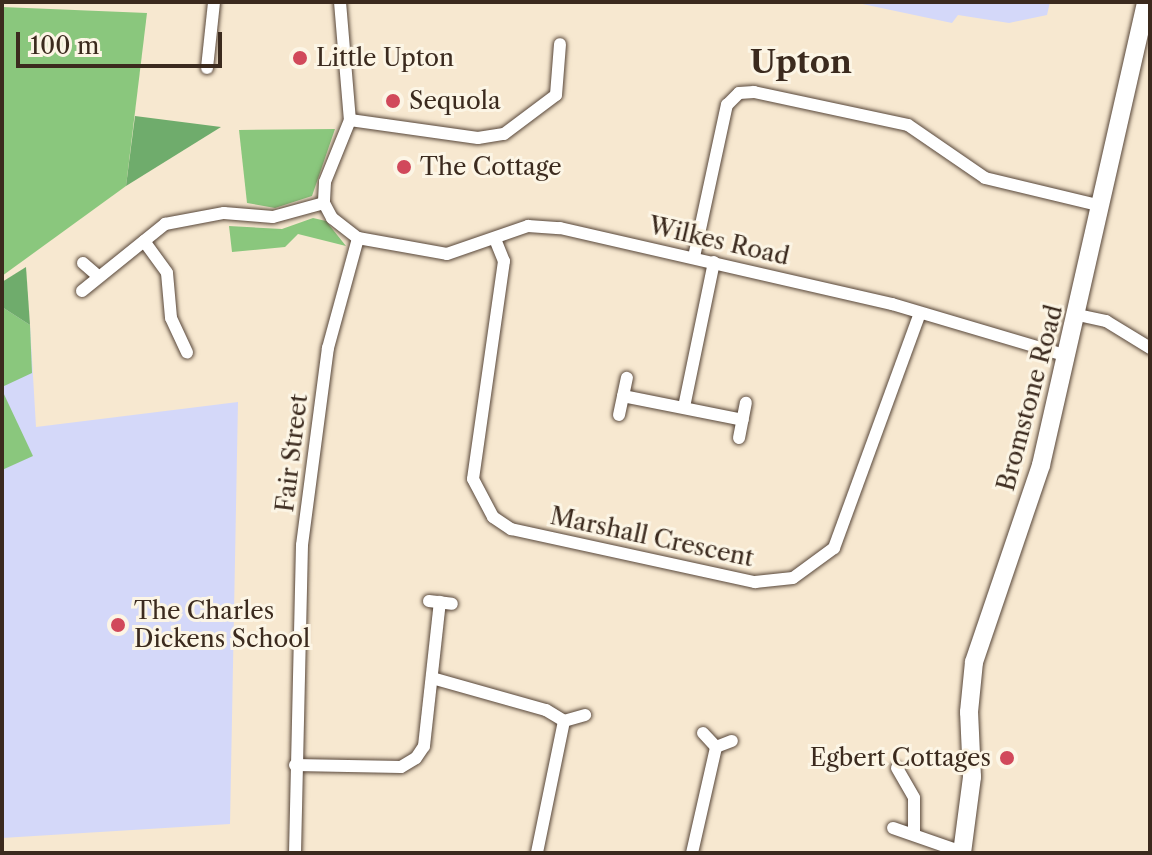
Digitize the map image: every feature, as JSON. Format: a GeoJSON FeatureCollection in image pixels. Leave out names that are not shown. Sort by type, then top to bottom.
{"type":"FeatureCollection","features":[{"type":"Feature","properties":{"kind":"street"},"geometry":{"type":"LineString","coordinates":[[207,68],[202,51],[214,2]]}},
{"type":"Feature","properties":{"kind":"street"},"geometry":{"type":"LineString","coordinates":[[340,2],[350,120],[325,182],[324,203],[332,218],[358,238]]}},
{"type":"Feature","properties":{"kind":"street","name":"Bromstone Road"},"geometry":{"type":"LineString","coordinates":[[962,853],[972,777],[969,712],[974,662],[1041,465],[1078,315],[1146,2]]}},
{"type":"Feature","properties":{"kind":"street"},"geometry":{"type":"LineString","coordinates":[[556,95],[560,44]]}},
{"type":"Feature","properties":{"kind":"street"},"geometry":{"type":"LineString","coordinates":[[694,257],[727,105],[739,93],[908,125],[985,178],[1102,206]]}},
{"type":"Feature","properties":{"kind":"street"},"geometry":{"type":"LineString","coordinates":[[350,120],[492,138],[556,95]]}},
{"type":"Feature","properties":{"kind":"street"},"geometry":{"type":"LineString","coordinates":[[556,95],[568,102]]}},
{"type":"Feature","properties":{"kind":"street"},"geometry":{"type":"LineString","coordinates":[[82,291],[165,224],[224,213],[273,217],[324,203]]}},
{"type":"Feature","properties":{"kind":"street","name":"Wilkes Road"},"geometry":{"type":"LineString","coordinates":[[358,238],[447,254],[528,226],[560,228],[892,304],[919,316],[1067,356]]}},
{"type":"Feature","properties":{"kind":"street","name":"Fair Street"},"geometry":{"type":"LineString","coordinates":[[295,853],[302,545],[328,348],[358,238]]}},
{"type":"Feature","properties":{"kind":"street","name":"Marshall Crescent"},"geometry":{"type":"LineString","coordinates":[[495,239],[504,261],[473,479],[493,517],[511,529],[755,582],[793,578],[834,548],[919,316]]}},
{"type":"Feature","properties":{"kind":"street"},"geometry":{"type":"LineString","coordinates":[[144,241],[167,273],[171,318],[187,352]]}},
{"type":"Feature","properties":{"kind":"street"},"geometry":{"type":"LineString","coordinates":[[684,407],[714,262]]}},
{"type":"Feature","properties":{"kind":"street"},"geometry":{"type":"LineString","coordinates":[[83,263],[99,277]]}},
{"type":"Feature","properties":{"kind":"street"},"geometry":{"type":"LineString","coordinates":[[1078,315],[1106,321],[1150,348]]}},
{"type":"Feature","properties":{"kind":"street"},"geometry":{"type":"LineString","coordinates":[[619,415],[627,378]]}},
{"type":"Feature","properties":{"kind":"street"},"geometry":{"type":"LineString","coordinates":[[623,396],[743,420]]}},
{"type":"Feature","properties":{"kind":"street"},"geometry":{"type":"LineString","coordinates":[[739,438],[746,403]]}},
{"type":"Feature","properties":{"kind":"street"},"geometry":{"type":"LineString","coordinates":[[295,765],[401,767],[416,758],[424,746],[440,602]]}},
{"type":"Feature","properties":{"kind":"street"},"geometry":{"type":"LineString","coordinates":[[432,678],[546,710],[564,721],[585,715]]}},
{"type":"Feature","properties":{"kind":"street"},"geometry":{"type":"LineString","coordinates":[[537,853],[564,721]]}},
{"type":"Feature","properties":{"kind":"street"},"geometry":{"type":"LineString","coordinates":[[703,733],[716,747]]}},
{"type":"Feature","properties":{"kind":"street"},"geometry":{"type":"LineString","coordinates":[[716,747],[732,741]]}},
{"type":"Feature","properties":{"kind":"street"},"geometry":{"type":"LineString","coordinates":[[692,853],[716,747]]}},
{"type":"Feature","properties":{"kind":"street"},"geometry":{"type":"LineString","coordinates":[[897,768],[914,798],[914,834]]}},
{"type":"Feature","properties":{"kind":"street"},"geometry":{"type":"LineString","coordinates":[[893,828],[962,853]]}},
{"type":"Feature","properties":{"kind":"shaded area"},"geometry":{"type":"Polygon","coordinates":[[[853,2],[1050,2],[1047,15],[1009,23],[958,15],[952,23],[853,2]]]}},
{"type":"Feature","properties":{"kind":"shaded area","name":"The Charles Dickens School"},"geometry":{"type":"Polygon","coordinates":[[[2,307],[30,325],[36,427],[238,402],[230,824],[2,838],[2,307]]]}},
{"type":"Feature","properties":{"kind":"green space"},"geometry":{"type":"Polygon","coordinates":[[[2,7],[147,13],[126,186],[2,276],[2,7]]]}},
{"type":"Feature","properties":{"kind":"green space"},"geometry":{"type":"Polygon","coordinates":[[[135,116],[221,127],[126,186],[135,116]]]}},
{"type":"Feature","properties":{"kind":"green space"},"geometry":{"type":"Polygon","coordinates":[[[335,129],[312,196],[275,208],[247,203],[239,130],[335,129]]]}},
{"type":"Feature","properties":{"kind":"green space"},"geometry":{"type":"Polygon","coordinates":[[[313,218],[326,221],[346,246],[298,234],[285,247],[232,252],[229,226],[282,229],[313,218]]]}},
{"type":"Feature","properties":{"kind":"green space"},"geometry":{"type":"Polygon","coordinates":[[[26,267],[30,325],[2,307],[2,282],[26,267]]]}},
{"type":"Feature","properties":{"kind":"green space"},"geometry":{"type":"Polygon","coordinates":[[[2,307],[30,325],[32,373],[2,387],[2,307]]]}},
{"type":"Feature","properties":{"kind":"green space"},"geometry":{"type":"Polygon","coordinates":[[[2,390],[33,456],[2,470],[2,390]]]}},
{"type":"Feature","properties":{"kind":"place","name":"Little Upton"},"geometry":{"type":"Point","coordinates":[300,58]}},
{"type":"Feature","properties":{"kind":"place","name":"Sequola"},"geometry":{"type":"Point","coordinates":[393,101]}},
{"type":"Feature","properties":{"kind":"place","name":"The Cottage"},"geometry":{"type":"Point","coordinates":[404,167]}},
{"type":"Feature","properties":{"kind":"place","name":"The Charles Dickens School"},"geometry":{"type":"Point","coordinates":[118,625]}},
{"type":"Feature","properties":{"kind":"place","name":"Egbert Cottages"},"geometry":{"type":"Point","coordinates":[1007,758]}},
{"type":"Feature","properties":{"kind":"district","name":"Upton"},"geometry":{"type":"Point","coordinates":[801,62]}}]}
